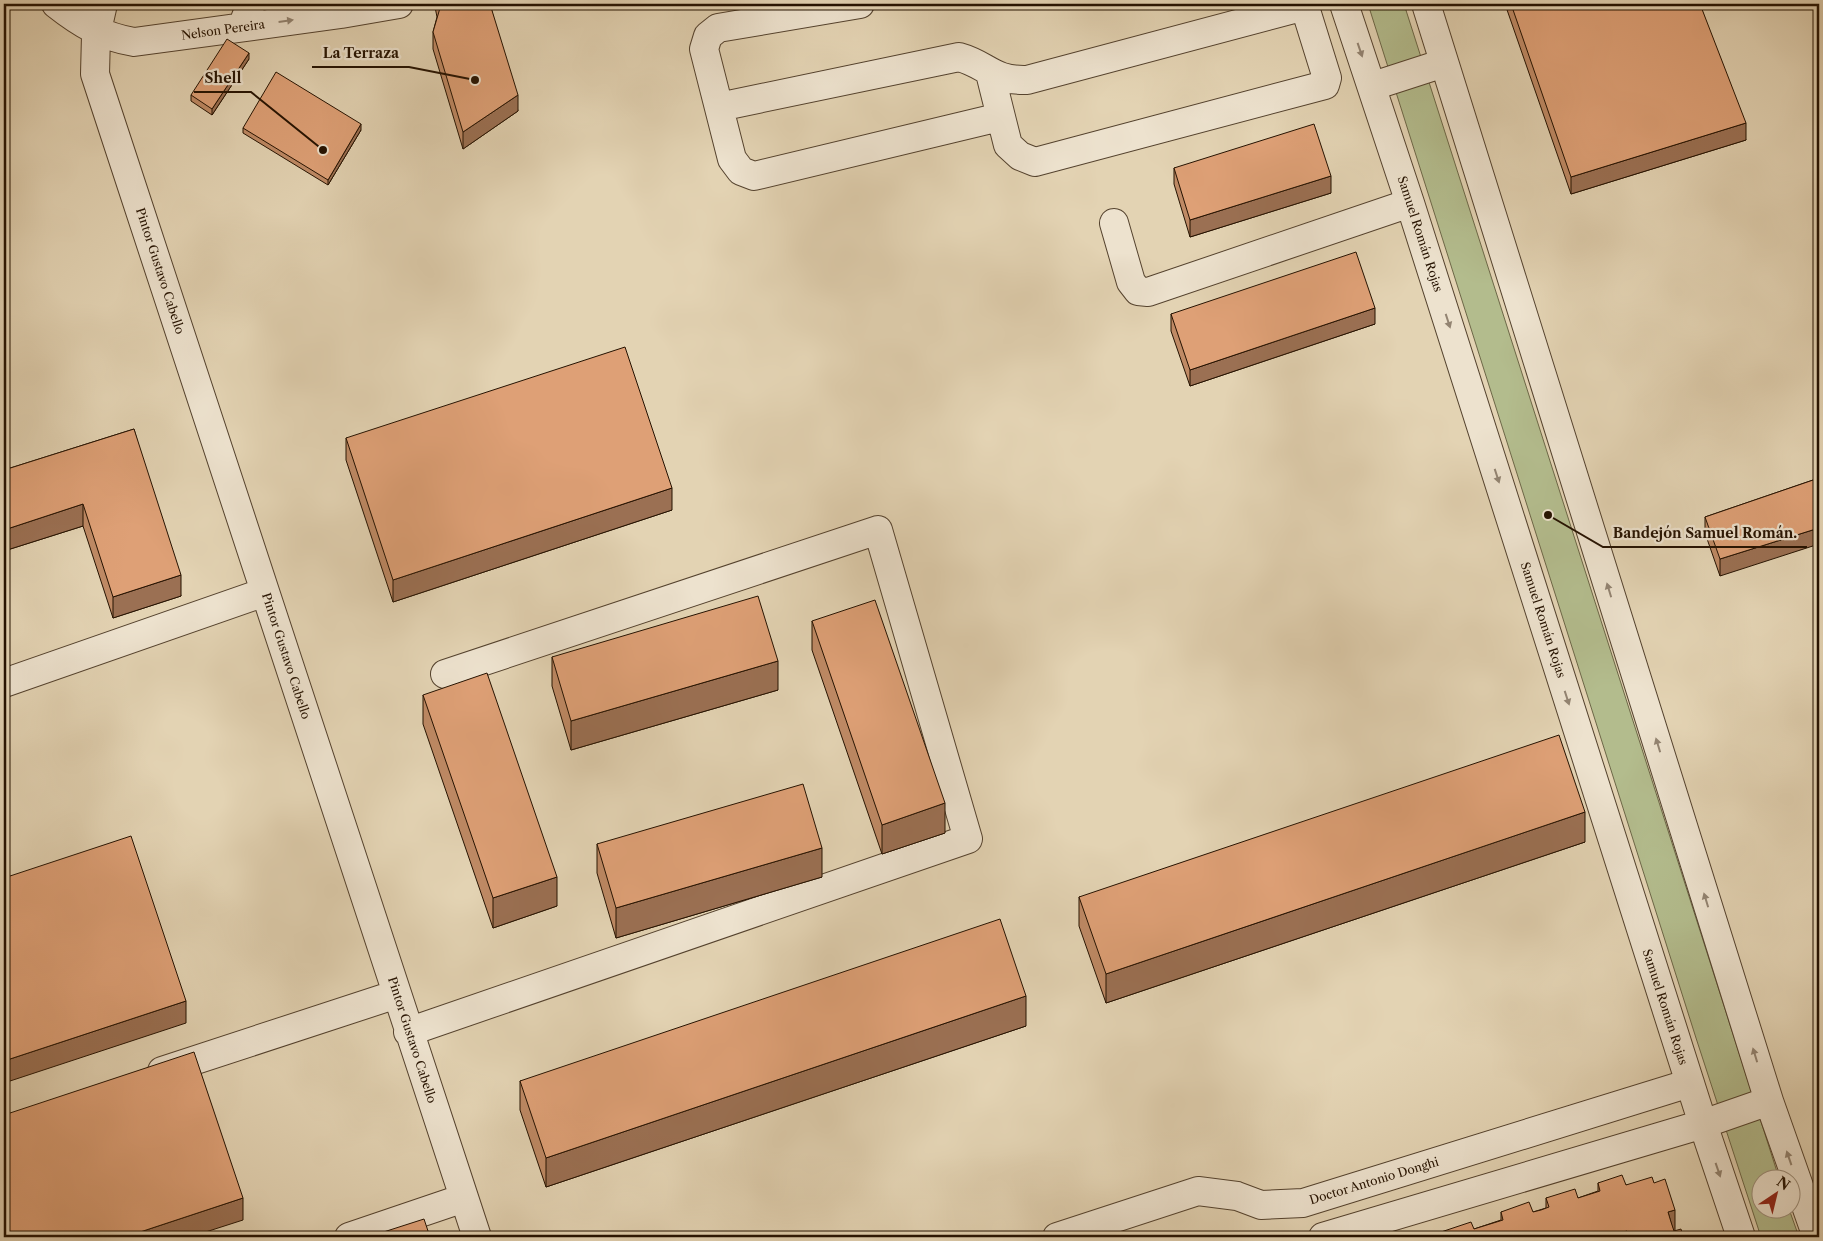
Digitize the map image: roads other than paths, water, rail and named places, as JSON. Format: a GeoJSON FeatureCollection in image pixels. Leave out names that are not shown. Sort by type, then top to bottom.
{"type":"FeatureCollection","features":[{"type":"Feature","properties":{"kind":"street","name":"Nelson Pereira"},"geometry":{"type":"LineString","coordinates":[[56,4],[97,31],[134,42],[247,15],[399,4]]}},
{"type":"Feature","properties":{"kind":"street"},"geometry":{"type":"LineString","coordinates":[[97,31],[103,4]]}},
{"type":"Feature","properties":{"kind":"street"},"geometry":{"type":"LineString","coordinates":[[860,4],[718,28],[708,36],[704,49],[732,160],[741,171],[754,176],[1000,117]]}},
{"type":"Feature","properties":{"kind":"street","name":"Samuel Román Rojas"},"geometry":{"type":"LineString","coordinates":[[1344,4],[1373,86],[1690,1084],[1741,1237]]}},
{"type":"Feature","properties":{"kind":"street"},"geometry":{"type":"LineString","coordinates":[[1426,4],[1769,1102],[1817,1237]]}},
{"type":"Feature","properties":{"kind":"street"},"geometry":{"type":"LineString","coordinates":[[719,107],[959,57],[974,61],[990,73],[1010,81],[1027,80],[1304,5],[1327,78],[1325,84],[1318,88],[1035,162],[1020,156],[1008,145],[990,73]]}},
{"type":"Feature","properties":{"kind":"street","name":"Pintor Gustavo Cabello"},"geometry":{"type":"LineString","coordinates":[[97,31],[95,74],[408,1032],[477,1237]]}},
{"type":"Feature","properties":{"kind":"street"},"geometry":{"type":"LineString","coordinates":[[1373,86],[1444,63]]}},
{"type":"Feature","properties":{"kind":"street"},"geometry":{"type":"LineString","coordinates":[[1114,223],[1131,282],[1138,291],[1148,292],[1410,203]]}},
{"type":"Feature","properties":{"kind":"street"},"geometry":{"type":"LineString","coordinates":[[408,1032],[968,839],[878,530],[445,674]]}},
{"type":"Feature","properties":{"kind":"street"},"geometry":{"type":"LineString","coordinates":[[4,683],[265,592]]}},
{"type":"Feature","properties":{"kind":"street"},"geometry":{"type":"LineString","coordinates":[[134,1080],[397,994]]}},
{"type":"Feature","properties":{"kind":"street","name":"Doctor Antonio Donghi"},"geometry":{"type":"LineString","coordinates":[[1056,1237],[1198,1191],[1237,1196],[1261,1205],[1303,1203],[1690,1084]]}},
{"type":"Feature","properties":{"kind":"street"},"geometry":{"type":"LineString","coordinates":[[1322,1237],[1703,1124],[1769,1102]]}},
{"type":"Feature","properties":{"kind":"street"},"geometry":{"type":"LineString","coordinates":[[349,1237],[464,1198]]}},
{"type":"Feature","properties":{"kind":"place","name":"La Terraza"},"geometry":{"type":"Point","coordinates":[475,80]}},
{"type":"Feature","properties":{"kind":"place","name":"Shell"},"geometry":{"type":"Point","coordinates":[323,150]}},
{"type":"Feature","properties":{"kind":"place","name":"Bandejón Samuel Román."},"geometry":{"type":"Point","coordinates":[1548,515]}}]}
